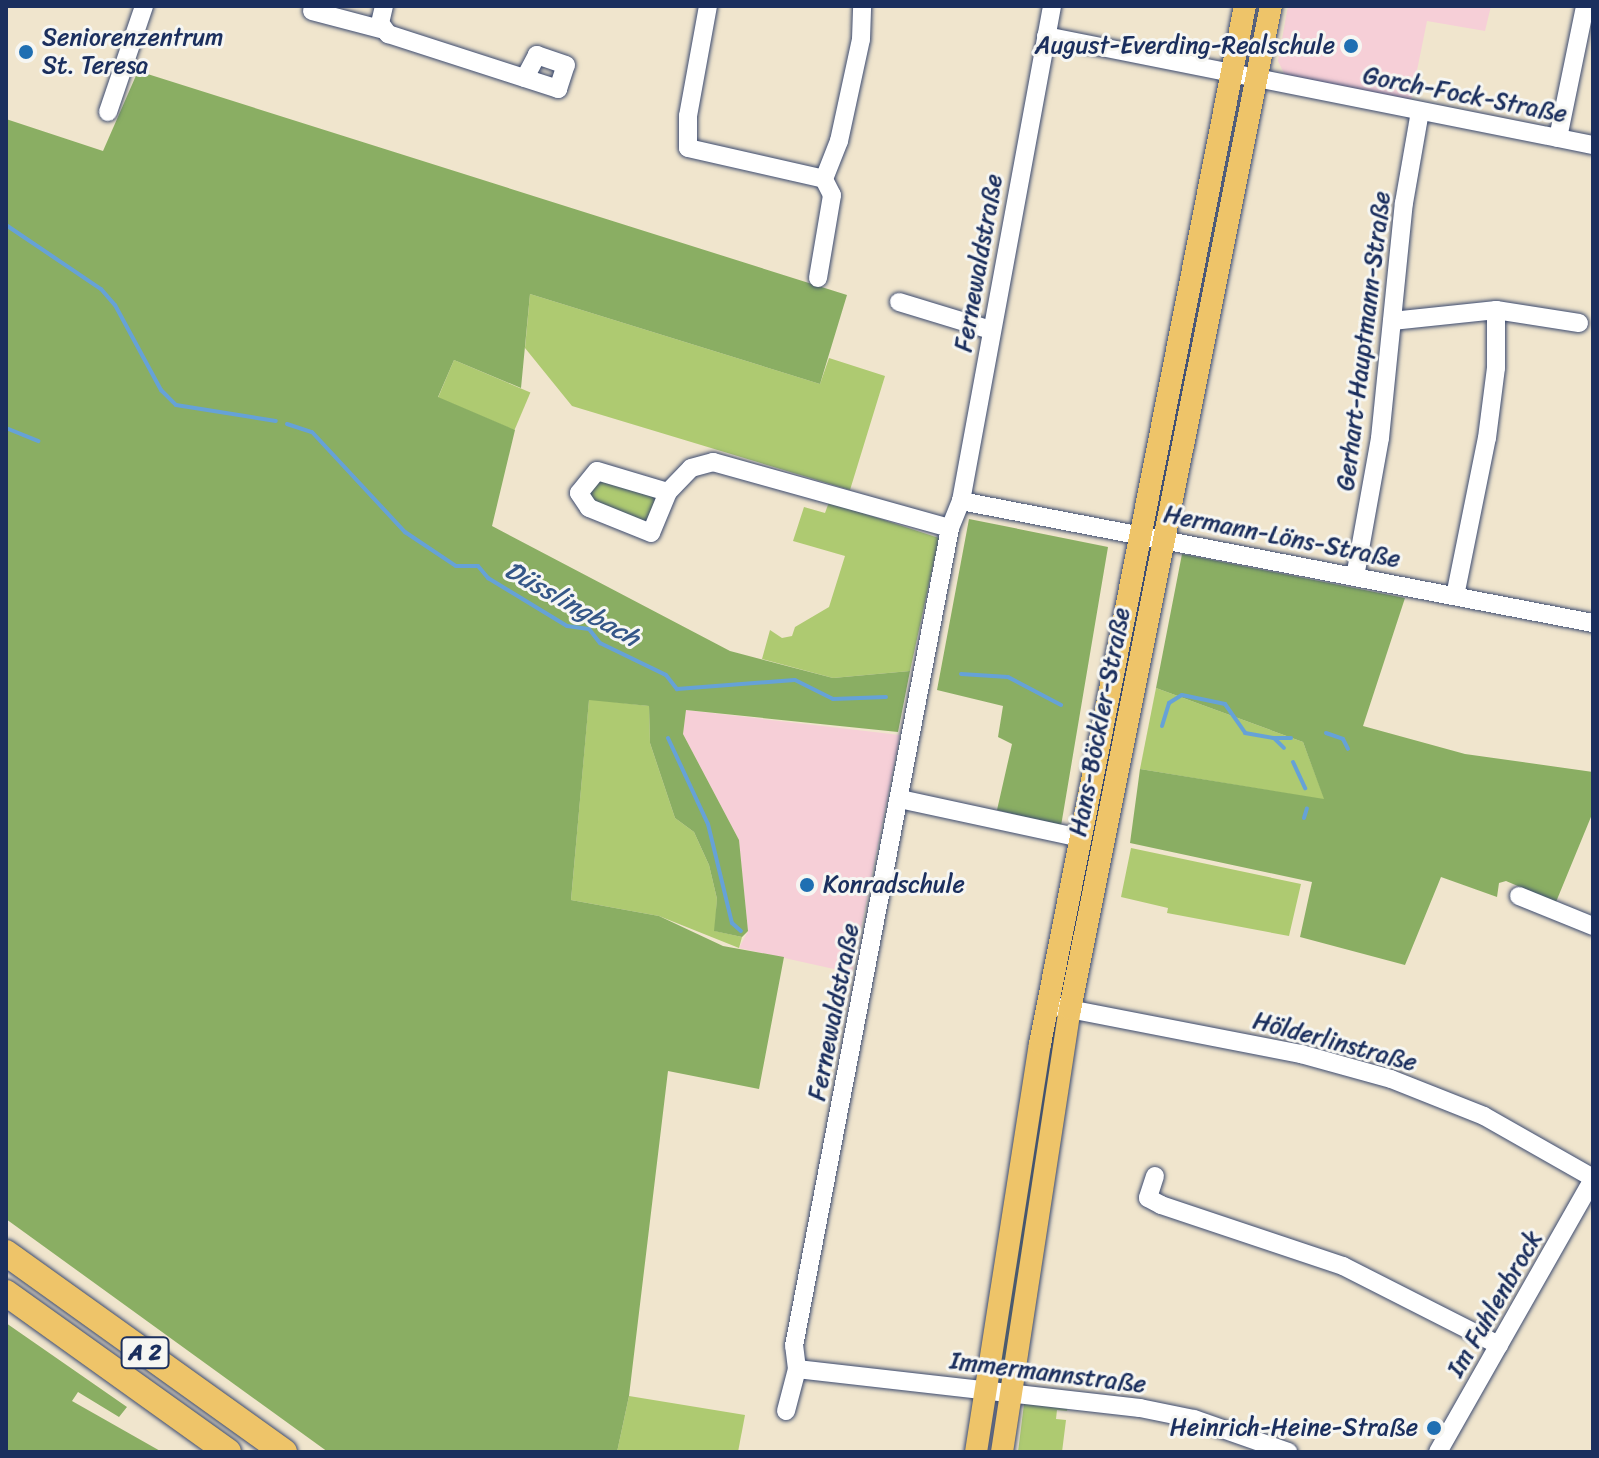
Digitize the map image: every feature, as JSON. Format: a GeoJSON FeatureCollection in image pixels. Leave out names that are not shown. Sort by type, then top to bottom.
{"type":"FeatureCollection","features":[{"type":"Feature","properties":{"kind":"highway","name":"A 2"},"geometry":{"type":"LineString","coordinates":[[6,1253],[284,1452]]}},
{"type":"Feature","properties":{"kind":"highway","name":"A 2"},"geometry":{"type":"LineString","coordinates":[[6,1293],[228,1452]]}},
{"type":"Feature","properties":{"kind":"main road","name":"Hans-Böckler-Straße"},"geometry":{"type":"LineString","coordinates":[[976,1452],[1047,1004],[1245,6]]}},
{"type":"Feature","properties":{"kind":"main road","name":"Hans-Böckler-Straße"},"geometry":{"type":"LineString","coordinates":[[1002,1452],[1009,1390],[1070,1009],[1271,6]]}},
{"type":"Feature","properties":{"kind":"street"},"geometry":{"type":"LineString","coordinates":[[108,112],[144,6]]}},
{"type":"Feature","properties":{"kind":"street"},"geometry":{"type":"LineString","coordinates":[[384,6],[384,30]]}},
{"type":"Feature","properties":{"kind":"street"},"geometry":{"type":"LineString","coordinates":[[708,6],[688,116],[688,148],[824,179]]}},
{"type":"Feature","properties":{"kind":"street"},"geometry":{"type":"LineString","coordinates":[[818,278],[832,195],[824,179],[839,141],[861,39],[862,6]]}},
{"type":"Feature","properties":{"kind":"street","name":"Fernewaldstraße"},"geometry":{"type":"LineString","coordinates":[[786,1411],[797,1369],[794,1346],[950,528],[961,501],[1052,6]]}},
{"type":"Feature","properties":{"kind":"street"},"geometry":{"type":"LineString","coordinates":[[1558,138],[1585,6]]}},
{"type":"Feature","properties":{"kind":"street"},"geometry":{"type":"LineString","coordinates":[[312,11],[384,30],[525,78]]}},
{"type":"Feature","properties":{"kind":"street","name":"Gorch-Fock-Straße"},"geometry":{"type":"LineString","coordinates":[[1046,36],[1593,145]]}},
{"type":"Feature","properties":{"kind":"street","name":"Gerhart-Hauptmann-Straße"},"geometry":{"type":"LineString","coordinates":[[1355,577],[1380,438],[1420,111]]}},
{"type":"Feature","properties":{"kind":"street"},"geometry":{"type":"LineString","coordinates":[[899,302],[991,330]]}},
{"type":"Feature","properties":{"kind":"street"},"geometry":{"type":"LineString","coordinates":[[1392,321],[1496,310],[1579,323]]}},
{"type":"Feature","properties":{"kind":"street"},"geometry":{"type":"LineString","coordinates":[[1455,596],[1487,438],[1496,368],[1496,310]]}},
{"type":"Feature","properties":{"kind":"street"},"geometry":{"type":"LineString","coordinates":[[668,492],[597,471],[579,493],[589,508],[651,533],[668,492],[691,468],[713,462],[950,528]]}},
{"type":"Feature","properties":{"kind":"street","name":"Hermann-Löns-Straße"},"geometry":{"type":"LineString","coordinates":[[961,501],[1163,537],[1593,623]]}},
{"type":"Feature","properties":{"kind":"street","name":"Hans-Böckler-Straße"},"geometry":{"type":"LineString","coordinates":[[900,799],[1080,838]]}},
{"type":"Feature","properties":{"kind":"street"},"geometry":{"type":"LineString","coordinates":[[1519,896],[1593,926]]}},
{"type":"Feature","properties":{"kind":"street","name":"Hölderlinstraße"},"geometry":{"type":"LineString","coordinates":[[1047,1004],[1266,1046],[1391,1079],[1484,1116],[1593,1178]]}},
{"type":"Feature","properties":{"kind":"street"},"geometry":{"type":"LineString","coordinates":[[1155,1176],[1148,1198],[1161,1205],[1343,1266],[1499,1345]]}},
{"type":"Feature","properties":{"kind":"street","name":"Im Fuhlenbrock"},"geometry":{"type":"LineString","coordinates":[[1438,1452],[1593,1178]]}},
{"type":"Feature","properties":{"kind":"street","name":"Immermannstraße"},"geometry":{"type":"LineString","coordinates":[[797,1369],[1009,1390],[1194,1419],[1288,1452]]}},
{"type":"Feature","properties":{"kind":"shaded area","name":"August-Everding-Realschule"},"geometry":{"type":"Polygon","coordinates":[[[1288,6],[1491,6],[1485,31],[1427,21],[1411,100],[1285,75],[1278,61],[1288,6]]]}},
{"type":"Feature","properties":{"kind":"shaded area","name":"Konradschule"},"geometry":{"type":"Polygon","coordinates":[[[686,710],[900,735],[852,973],[739,948],[748,931],[739,840],[683,734],[686,710]]]}},
{"type":"Feature","properties":{"kind":"green space"},"geometry":{"type":"Polygon","coordinates":[[[138,71],[847,295],[820,384],[530,294],[521,388],[454,360],[438,397],[515,430],[492,526],[730,651],[833,678],[910,671],[898,732],[686,710],[683,734],[739,840],[748,931],[742,937],[714,931],[717,899],[709,865],[694,832],[675,818],[650,743],[649,706],[589,700],[571,900],[659,916],[723,946],[784,957],[759,1089],[668,1071],[629,1396],[617,1452],[328,1452],[6,1219],[6,119],[103,151],[138,71]]]}},
{"type":"Feature","properties":{"kind":"green space"},"geometry":{"type":"Polygon","coordinates":[[[530,294],[820,384],[829,358],[885,376],[850,490],[572,406],[525,348],[530,294]]]}},
{"type":"Feature","properties":{"kind":"green space"},"geometry":{"type":"Polygon","coordinates":[[[454,360],[530,392],[514,430],[438,398],[454,360]]]}},
{"type":"Feature","properties":{"kind":"green space"},"geometry":{"type":"Polygon","coordinates":[[[593,478],[658,493],[646,524],[592,504],[586,486],[593,478]]]}},
{"type":"Feature","properties":{"kind":"green space"},"geometry":{"type":"Polygon","coordinates":[[[829,502],[939,538],[910,671],[833,678],[762,659],[770,630],[782,638],[792,636],[795,627],[829,607],[845,556],[793,541],[804,507],[825,513],[829,502]]]}},
{"type":"Feature","properties":{"kind":"green space"},"geometry":{"type":"Polygon","coordinates":[[[969,519],[1108,547],[1061,826],[997,810],[1012,744],[998,737],[1003,706],[937,690],[969,519]]]}},
{"type":"Feature","properties":{"kind":"green space"},"geometry":{"type":"Polygon","coordinates":[[[1182,554],[1405,598],[1363,726],[1465,754],[1593,772],[1593,812],[1556,902],[1506,881],[1499,883],[1497,897],[1441,877],[1405,965],[1300,937],[1312,882],[1130,843],[1140,769],[1324,799],[1303,742],[1156,688],[1182,554]]]}},
{"type":"Feature","properties":{"kind":"green space"},"geometry":{"type":"Polygon","coordinates":[[[1156,688],[1303,742],[1325,800],[1140,769],[1156,688]]]}},
{"type":"Feature","properties":{"kind":"green space"},"geometry":{"type":"Polygon","coordinates":[[[589,699],[649,706],[650,743],[675,818],[694,832],[709,865],[717,899],[715,931],[742,937],[739,948],[659,916],[571,900],[589,699]]]}},
{"type":"Feature","properties":{"kind":"green space"},"geometry":{"type":"Polygon","coordinates":[[[1131,848],[1301,884],[1289,936],[1167,913],[1168,908],[1121,897],[1131,848]]]}},
{"type":"Feature","properties":{"kind":"green space"},"geometry":{"type":"Polygon","coordinates":[[[1048,1022],[1063,1025],[1003,1382],[998,1383],[994,1381],[1048,1022]]]}},
{"type":"Feature","properties":{"kind":"green space"},"geometry":{"type":"Polygon","coordinates":[[[6,1323],[127,1407],[119,1417],[78,1392],[72,1401],[162,1452],[6,1452],[6,1323]]]}},
{"type":"Feature","properties":{"kind":"green space"},"geometry":{"type":"Polygon","coordinates":[[[629,1396],[745,1415],[738,1452],[617,1452],[629,1396]]]}},
{"type":"Feature","properties":{"kind":"green space"},"geometry":{"type":"Polygon","coordinates":[[[1024,1404],[1068,1406],[1067,1411],[1057,1410],[1056,1419],[1066,1420],[1062,1452],[1018,1452],[1024,1404]]]}},
{"type":"Feature","properties":{"kind":"waterway","name":"Düsslingbach"},"geometry":{"type":"LineString","coordinates":[[6,225],[101,289],[115,305],[161,390],[176,405],[276,421]]}},
{"type":"Feature","properties":{"kind":"waterway","name":"Düsslingbach"},"geometry":{"type":"LineString","coordinates":[[287,424],[312,432],[405,532],[456,566],[478,566],[488,578],[567,626],[589,629],[600,643],[666,675],[677,689],[795,680],[833,699],[886,697]]}},
{"type":"Feature","properties":{"kind":"waterway"},"geometry":{"type":"LineString","coordinates":[[6,428],[38,441]]}},
{"type":"Feature","properties":{"kind":"waterway","name":"Düsslingbach"},"geometry":{"type":"LineString","coordinates":[[961,674],[1008,677],[1061,705]]}},
{"type":"Feature","properties":{"kind":"waterway","name":"Düsslingbach"},"geometry":{"type":"LineString","coordinates":[[1162,726],[1169,703],[1182,695],[1225,704],[1245,733],[1274,738],[1284,748]]}},
{"type":"Feature","properties":{"kind":"waterway"},"geometry":{"type":"LineString","coordinates":[[1326,733],[1343,739],[1348,749]]}},
{"type":"Feature","properties":{"kind":"waterway"},"geometry":{"type":"LineString","coordinates":[[668,738],[708,824],[732,923],[741,931]]}},
{"type":"Feature","properties":{"kind":"waterway"},"geometry":{"type":"LineString","coordinates":[[1274,738],[1291,738]]}},
{"type":"Feature","properties":{"kind":"waterway","name":"Düsslingbach"},"geometry":{"type":"LineString","coordinates":[[1293,762],[1305,788]]}},
{"type":"Feature","properties":{"kind":"waterway","name":"Düsslingbach"},"geometry":{"type":"LineString","coordinates":[[1304,818],[1307,808]]}},
{"type":"Feature","properties":{"kind":"place","name":"August-Everding-Realschule"},"geometry":{"type":"Point","coordinates":[1351,46]}},
{"type":"Feature","properties":{"kind":"place","name":"Seniorenzentrum St. Teresa"},"geometry":{"type":"Point","coordinates":[26,52]}},
{"type":"Feature","properties":{"kind":"place","name":"Konradschule"},"geometry":{"type":"Point","coordinates":[807,885]}},
{"type":"Feature","properties":{"kind":"place","name":"Heinrich-Heine-Straße"},"geometry":{"type":"Point","coordinates":[1434,1428]}}]}
